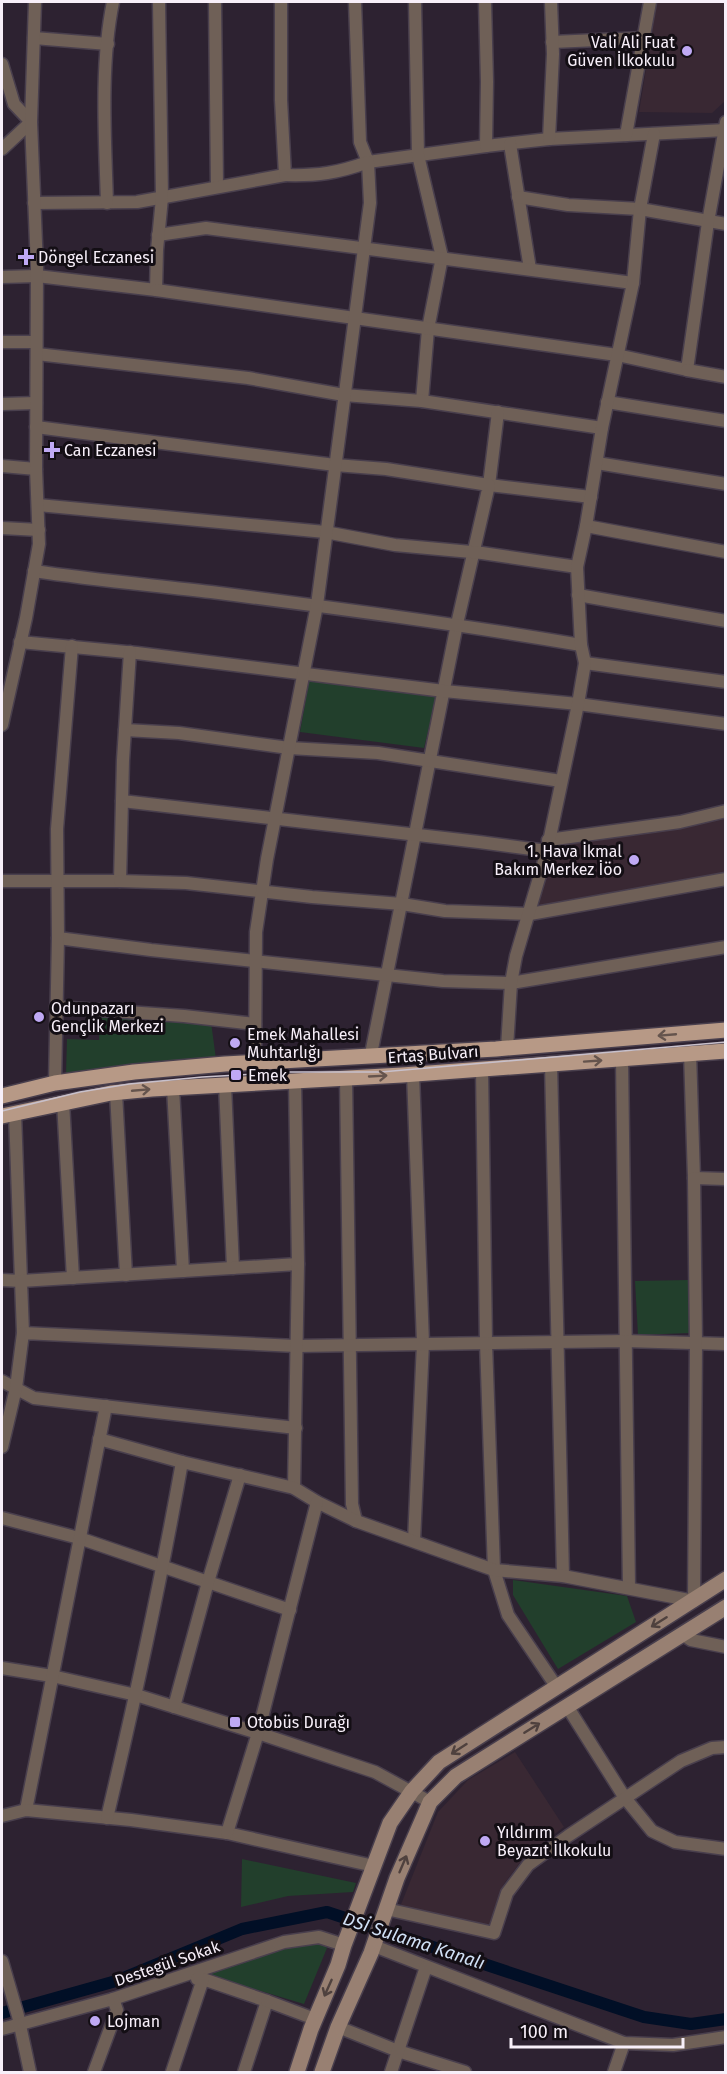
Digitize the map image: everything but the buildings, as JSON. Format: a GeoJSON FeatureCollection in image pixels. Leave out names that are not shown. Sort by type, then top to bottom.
{"type":"FeatureCollection","features":[{"type":"Feature","properties":{"kind":"main road","name":"Ertaş Bulvarı"},"geometry":{"type":"LineString","coordinates":[[2,1096],[55,1083],[134,1072],[371,1054],[507,1048],[726,1030]]}},
{"type":"Feature","properties":{"kind":"main road","name":"Ertaş Bulvarı"},"geometry":{"type":"LineString","coordinates":[[8,1114],[116,1093],[726,1051]]}},
{"type":"Feature","properties":{"kind":"main road"},"geometry":{"type":"LineString","coordinates":[[297,2073],[315,2019],[338,1965],[390,1823],[412,1791],[439,1762],[726,1579]]}},
{"type":"Feature","properties":{"kind":"main road"},"geometry":{"type":"LineString","coordinates":[[322,2073],[374,1944],[397,1878],[430,1802],[456,1776],[726,1607]]}},
{"type":"Feature","properties":{"kind":"street"},"geometry":{"type":"LineString","coordinates":[[2,724],[21,642],[39,544],[36,469],[37,276],[31,122],[35,2]]}},
{"type":"Feature","properties":{"kind":"street"},"geometry":{"type":"LineString","coordinates":[[106,203],[108,44],[109,23],[114,2]]}},
{"type":"Feature","properties":{"kind":"street"},"geometry":{"type":"LineString","coordinates":[[156,290],[162,198],[159,2]]}},
{"type":"Feature","properties":{"kind":"street"},"geometry":{"type":"LineString","coordinates":[[215,2],[217,187]]}},
{"type":"Feature","properties":{"kind":"street"},"geometry":{"type":"LineString","coordinates":[[280,2],[281,100],[285,175]]}},
{"type":"Feature","properties":{"kind":"street"},"geometry":{"type":"LineString","coordinates":[[255,1062],[256,932],[275,819],[317,605],[370,203],[368,162],[360,142],[355,2]]}},
{"type":"Feature","properties":{"kind":"street"},"geometry":{"type":"LineString","coordinates":[[415,2],[418,155],[442,257],[428,329],[422,401]]}},
{"type":"Feature","properties":{"kind":"street"},"geometry":{"type":"LineString","coordinates":[[485,2],[486,146]]}},
{"type":"Feature","properties":{"kind":"street"},"geometry":{"type":"LineString","coordinates":[[549,139],[551,2]]}},
{"type":"Feature","properties":{"kind":"street"},"geometry":{"type":"LineString","coordinates":[[626,135],[650,2]]}},
{"type":"Feature","properties":{"kind":"street"},"geometry":{"type":"LineString","coordinates":[[34,38],[108,44]]}},
{"type":"Feature","properties":{"kind":"street"},"geometry":{"type":"LineString","coordinates":[[552,42],[644,38]]}},
{"type":"Feature","properties":{"kind":"street"},"geometry":{"type":"LineString","coordinates":[[2,64],[14,104],[31,122]]}},
{"type":"Feature","properties":{"kind":"street"},"geometry":{"type":"LineString","coordinates":[[2,149],[31,122]]}},
{"type":"Feature","properties":{"kind":"street"},"geometry":{"type":"LineString","coordinates":[[34,203],[137,202],[285,175],[307,176],[340,172],[368,162],[486,146],[549,139],[725,128],[708,222],[687,370]]}},
{"type":"Feature","properties":{"kind":"street"},"geometry":{"type":"LineString","coordinates":[[507,1048],[511,983],[516,956],[530,914],[547,846],[585,663],[581,645],[577,567],[607,402],[633,283],[640,209],[654,134]]}},
{"type":"Feature","properties":{"kind":"street"},"geometry":{"type":"LineString","coordinates":[[510,144],[530,269]]}},
{"type":"Feature","properties":{"kind":"street"},"geometry":{"type":"LineString","coordinates":[[518,196],[568,205],[640,209],[726,224]]}},
{"type":"Feature","properties":{"kind":"street"},"geometry":{"type":"LineString","coordinates":[[158,235],[206,228],[633,283]]}},
{"type":"Feature","properties":{"kind":"street"},"geometry":{"type":"LineString","coordinates":[[2,277],[37,276],[156,290],[617,355],[726,377]]}},
{"type":"Feature","properties":{"kind":"street"},"geometry":{"type":"LineString","coordinates":[[2,342],[248,378],[345,395],[422,401],[602,428]]}},
{"type":"Feature","properties":{"kind":"street"},"geometry":{"type":"LineString","coordinates":[[607,402],[726,421]]}},
{"type":"Feature","properties":{"kind":"street"},"geometry":{"type":"LineString","coordinates":[[2,404],[36,403]]}},
{"type":"Feature","properties":{"kind":"street"},"geometry":{"type":"LineString","coordinates":[[371,1054],[457,624],[489,484],[498,412]]}},
{"type":"Feature","properties":{"kind":"street"},"geometry":{"type":"LineString","coordinates":[[36,427],[335,465],[386,469],[591,497]]}},
{"type":"Feature","properties":{"kind":"street"},"geometry":{"type":"LineString","coordinates":[[597,463],[726,484]]}},
{"type":"Feature","properties":{"kind":"street"},"geometry":{"type":"LineString","coordinates":[[2,466],[36,469]]}},
{"type":"Feature","properties":{"kind":"street"},"geometry":{"type":"LineString","coordinates":[[38,505],[326,532],[395,545],[474,552],[577,567]]}},
{"type":"Feature","properties":{"kind":"street"},"geometry":{"type":"LineString","coordinates":[[586,526],[726,552]]}},
{"type":"Feature","properties":{"kind":"street"},"geometry":{"type":"LineString","coordinates":[[2,528],[39,530]]}},
{"type":"Feature","properties":{"kind":"street"},"geometry":{"type":"LineString","coordinates":[[34,571],[85,579],[317,605],[457,624],[581,645]]}},
{"type":"Feature","properties":{"kind":"street"},"geometry":{"type":"LineString","coordinates":[[578,595],[726,621]]}},
{"type":"Feature","properties":{"kind":"street"},"geometry":{"type":"LineString","coordinates":[[21,642],[130,652],[444,692],[578,704],[726,724]]}},
{"type":"Feature","properties":{"kind":"street"},"geometry":{"type":"LineString","coordinates":[[55,1083],[58,938],[57,829],[72,646]]}},
{"type":"Feature","properties":{"kind":"street"},"geometry":{"type":"LineString","coordinates":[[120,881],[130,652]]}},
{"type":"Feature","properties":{"kind":"street"},"geometry":{"type":"LineString","coordinates":[[585,663],[726,682]]}},
{"type":"Feature","properties":{"kind":"street"},"geometry":{"type":"LineString","coordinates":[[125,730],[179,733],[289,748],[378,753],[561,781]]}},
{"type":"Feature","properties":{"kind":"street"},"geometry":{"type":"LineString","coordinates":[[122,801],[416,834],[547,846],[680,822],[726,811]]}},
{"type":"Feature","properties":{"kind":"street"},"geometry":{"type":"LineString","coordinates":[[2,881],[186,883],[445,910],[530,914],[726,879]]}},
{"type":"Feature","properties":{"kind":"street"},"geometry":{"type":"LineString","coordinates":[[58,938],[387,976],[443,981],[511,983],[726,947]]}},
{"type":"Feature","properties":{"kind":"street"},"geometry":{"type":"LineString","coordinates":[[56,1007],[184,1016],[255,1024]]}},
{"type":"Feature","properties":{"kind":"street"},"geometry":{"type":"LineString","coordinates":[[99,1439],[182,1462],[294,1488],[356,1521],[494,1570],[563,1576],[694,1601],[696,1343],[690,1053]]}},
{"type":"Feature","properties":{"kind":"street"},"geometry":{"type":"LineString","coordinates":[[622,1059],[629,1588]]}},
{"type":"Feature","properties":{"kind":"street"},"geometry":{"type":"LineString","coordinates":[[551,1064],[563,1576]]}},
{"type":"Feature","properties":{"kind":"street"},"geometry":{"type":"LineString","coordinates":[[482,1069],[486,1343],[494,1570],[508,1615],[556,1686]]}},
{"type":"Feature","properties":{"kind":"street"},"geometry":{"type":"LineString","coordinates":[[412,1074],[423,1344],[414,1541]]}},
{"type":"Feature","properties":{"kind":"street"},"geometry":{"type":"LineString","coordinates":[[346,1078],[352,1504],[356,1521]]}},
{"type":"Feature","properties":{"kind":"street"},"geometry":{"type":"LineString","coordinates":[[294,1488],[298,1264],[295,1082]]}},
{"type":"Feature","properties":{"kind":"street"},"geometry":{"type":"LineString","coordinates":[[225,1085],[233,1268]]}},
{"type":"Feature","properties":{"kind":"street"},"geometry":{"type":"LineString","coordinates":[[173,1088],[183,1271]]}},
{"type":"Feature","properties":{"kind":"street"},"geometry":{"type":"LineString","coordinates":[[116,1093],[126,1275]]}},
{"type":"Feature","properties":{"kind":"street"},"geometry":{"type":"LineString","coordinates":[[63,1102],[73,1278]]}},
{"type":"Feature","properties":{"kind":"street"},"geometry":{"type":"LineString","coordinates":[[2,1447],[16,1388],[22,1333],[21,1281],[8,1114]]}},
{"type":"Feature","properties":{"kind":"street"},"geometry":{"type":"LineString","coordinates":[[694,1178],[726,1179]]}},
{"type":"Feature","properties":{"kind":"street"},"geometry":{"type":"LineString","coordinates":[[2,1280],[21,1281],[298,1264]]}},
{"type":"Feature","properties":{"kind":"street"},"geometry":{"type":"LineString","coordinates":[[22,1333],[296,1346],[625,1341],[726,1344]]}},
{"type":"Feature","properties":{"kind":"street"},"geometry":{"type":"LineString","coordinates":[[2,1381],[34,1398],[296,1428]]}},
{"type":"Feature","properties":{"kind":"street"},"geometry":{"type":"LineString","coordinates":[[26,1810],[106,1406]]}},
{"type":"Feature","properties":{"kind":"street"},"geometry":{"type":"LineString","coordinates":[[107,1818],[136,1695],[182,1462]]}},
{"type":"Feature","properties":{"kind":"street"},"geometry":{"type":"LineString","coordinates":[[174,1707],[240,1475]]}},
{"type":"Feature","properties":{"kind":"street"},"geometry":{"type":"LineString","coordinates":[[227,1833],[258,1733],[317,1502]]}},
{"type":"Feature","properties":{"kind":"street"},"geometry":{"type":"LineString","coordinates":[[2,1518],[79,1538],[290,1610]]}},
{"type":"Feature","properties":{"kind":"street"},"geometry":{"type":"LineString","coordinates":[[682,1634],[691,1640],[726,1647]]}},
{"type":"Feature","properties":{"kind":"street"},"geometry":{"type":"LineString","coordinates":[[2,1668],[52,1676],[136,1695],[258,1733],[375,1772],[430,1802]]}},
{"type":"Feature","properties":{"kind":"street"},"geometry":{"type":"LineString","coordinates":[[567,1706],[625,1798],[652,1831],[675,1842],[726,1849]]}},
{"type":"Feature","properties":{"kind":"street"},"geometry":{"type":"LineString","coordinates":[[385,1914],[494,1933],[507,1893],[528,1865],[681,1761],[712,1748],[726,1747]]}},
{"type":"Feature","properties":{"kind":"street"},"geometry":{"type":"LineString","coordinates":[[2,1816],[26,1810],[227,1833],[374,1866]]}},
{"type":"Feature","properties":{"kind":"street","name":"Destegül Sokak"},"geometry":{"type":"LineString","coordinates":[[2,2029],[18,2020],[113,1998],[284,1942],[319,1937],[346,1939]]}},
{"type":"Feature","properties":{"kind":"street"},"geometry":{"type":"LineString","coordinates":[[374,1944],[426,1967],[624,2043],[673,2044],[726,2037]]}},
{"type":"Feature","properties":{"kind":"street"},"geometry":{"type":"LineString","coordinates":[[2,1961],[30,2073]]}},
{"type":"Feature","properties":{"kind":"street"},"geometry":{"type":"LineString","coordinates":[[391,2073],[426,1967]]}},
{"type":"Feature","properties":{"kind":"street"},"geometry":{"type":"LineString","coordinates":[[172,2073],[203,1979]]}},
{"type":"Feature","properties":{"kind":"street"},"geometry":{"type":"LineString","coordinates":[[169,1980],[203,1979],[315,2019]]}},
{"type":"Feature","properties":{"kind":"street"},"geometry":{"type":"LineString","coordinates":[[94,2073],[117,2010],[113,1998]]}},
{"type":"Feature","properties":{"kind":"street"},"geometry":{"type":"LineString","coordinates":[[244,2073],[267,2001]]}},
{"type":"Feature","properties":{"kind":"street"},"geometry":{"type":"LineString","coordinates":[[339,2027],[398,2051],[464,2072]]}},
{"type":"Feature","properties":{"kind":"street"},"geometry":{"type":"LineString","coordinates":[[614,2073],[624,2043]]}},
{"type":"Feature","properties":{"kind":"shaded area","name":"Vali Ali Fuat Güven İlkokulu"},"geometry":{"type":"Polygon","coordinates":[[[657,2],[725,2],[725,101],[712,113],[639,112],[657,2]]]}},
{"type":"Feature","properties":{"kind":"shaded area","name":"1. Hava İkmal Bakım Merkez İöo"},"geometry":{"type":"Polygon","coordinates":[[[725,809],[725,879],[530,914],[548,840],[725,809]]]}},
{"type":"Feature","properties":{"kind":"shaded area","name":"Yıldırım Beyazıt İlkokulu"},"geometry":{"type":"Polygon","coordinates":[[[515,1752],[564,1827],[525,1856],[504,1884],[488,1928],[400,1907],[438,1812],[468,1780],[515,1752]]]}},
{"type":"Feature","properties":{"kind":"green space"},"geometry":{"type":"Polygon","coordinates":[[[310,676],[437,694],[424,748],[300,732],[310,676]]]}},
{"type":"Feature","properties":{"kind":"green space"},"geometry":{"type":"Polygon","coordinates":[[[100,1017],[211,1022],[216,1059],[66,1074],[67,1039],[99,1040],[100,1017]]]}},
{"type":"Feature","properties":{"kind":"green space"},"geometry":{"type":"Polygon","coordinates":[[[689,1280],[690,1333],[638,1335],[635,1281],[689,1280]]]}},
{"type":"Feature","properties":{"kind":"green space"},"geometry":{"type":"Polygon","coordinates":[[[513,1580],[627,1596],[636,1622],[558,1669],[513,1595],[513,1580]]]}},
{"type":"Feature","properties":{"kind":"green space"},"geometry":{"type":"Polygon","coordinates":[[[242,1859],[356,1883],[353,1892],[288,1896],[241,1907],[242,1859]]]}},
{"type":"Feature","properties":{"kind":"green space"},"geometry":{"type":"Polygon","coordinates":[[[321,1943],[327,1948],[304,2004],[207,1975],[210,1969],[295,1945],[321,1943]]]}},
{"type":"Feature","properties":{"kind":"waterway","name":"DSİ Sulama Kanalı"},"geometry":{"type":"LineString","coordinates":[[2,2013],[116,1981],[242,1929],[327,1912],[644,2017],[691,2024],[726,2019]]}},
{"type":"Feature","properties":{"kind":"tram line"},"geometry":{"type":"LineString","coordinates":[[2,1111],[80,1092],[129,1084],[202,1077],[290,1072],[381,1072],[726,1042]]}},
{"type":"Feature","properties":{"kind":"place","name":"Vali Ali Fuat Güven İlkokulu"},"geometry":{"type":"Point","coordinates":[687,51]}},
{"type":"Feature","properties":{"kind":"place","name":"Döngel Eczanesi"},"geometry":{"type":"Point","coordinates":[26,257]}},
{"type":"Feature","properties":{"kind":"place","name":"Can Eczanesi"},"geometry":{"type":"Point","coordinates":[52,450]}},
{"type":"Feature","properties":{"kind":"place","name":"1. Hava İkmal Bakım Merkez İöo"},"geometry":{"type":"Point","coordinates":[634,860]}},
{"type":"Feature","properties":{"kind":"place","name":"Odunpazarı Gençlik Merkezi"},"geometry":{"type":"Point","coordinates":[39,1017]}},
{"type":"Feature","properties":{"kind":"place","name":"Emek Mahallesi Muhtarlığı"},"geometry":{"type":"Point","coordinates":[235,1043]}},
{"type":"Feature","properties":{"kind":"place","name":"Emek"},"geometry":{"type":"Point","coordinates":[236,1075]}},
{"type":"Feature","properties":{"kind":"place","name":"Otobüs Durağı"},"geometry":{"type":"Point","coordinates":[235,1722]}},
{"type":"Feature","properties":{"kind":"place","name":"Yıldırım Beyazıt İlkokulu"},"geometry":{"type":"Point","coordinates":[485,1841]}},
{"type":"Feature","properties":{"kind":"place","name":"Lojman"},"geometry":{"type":"Point","coordinates":[95,2021]}}]}
